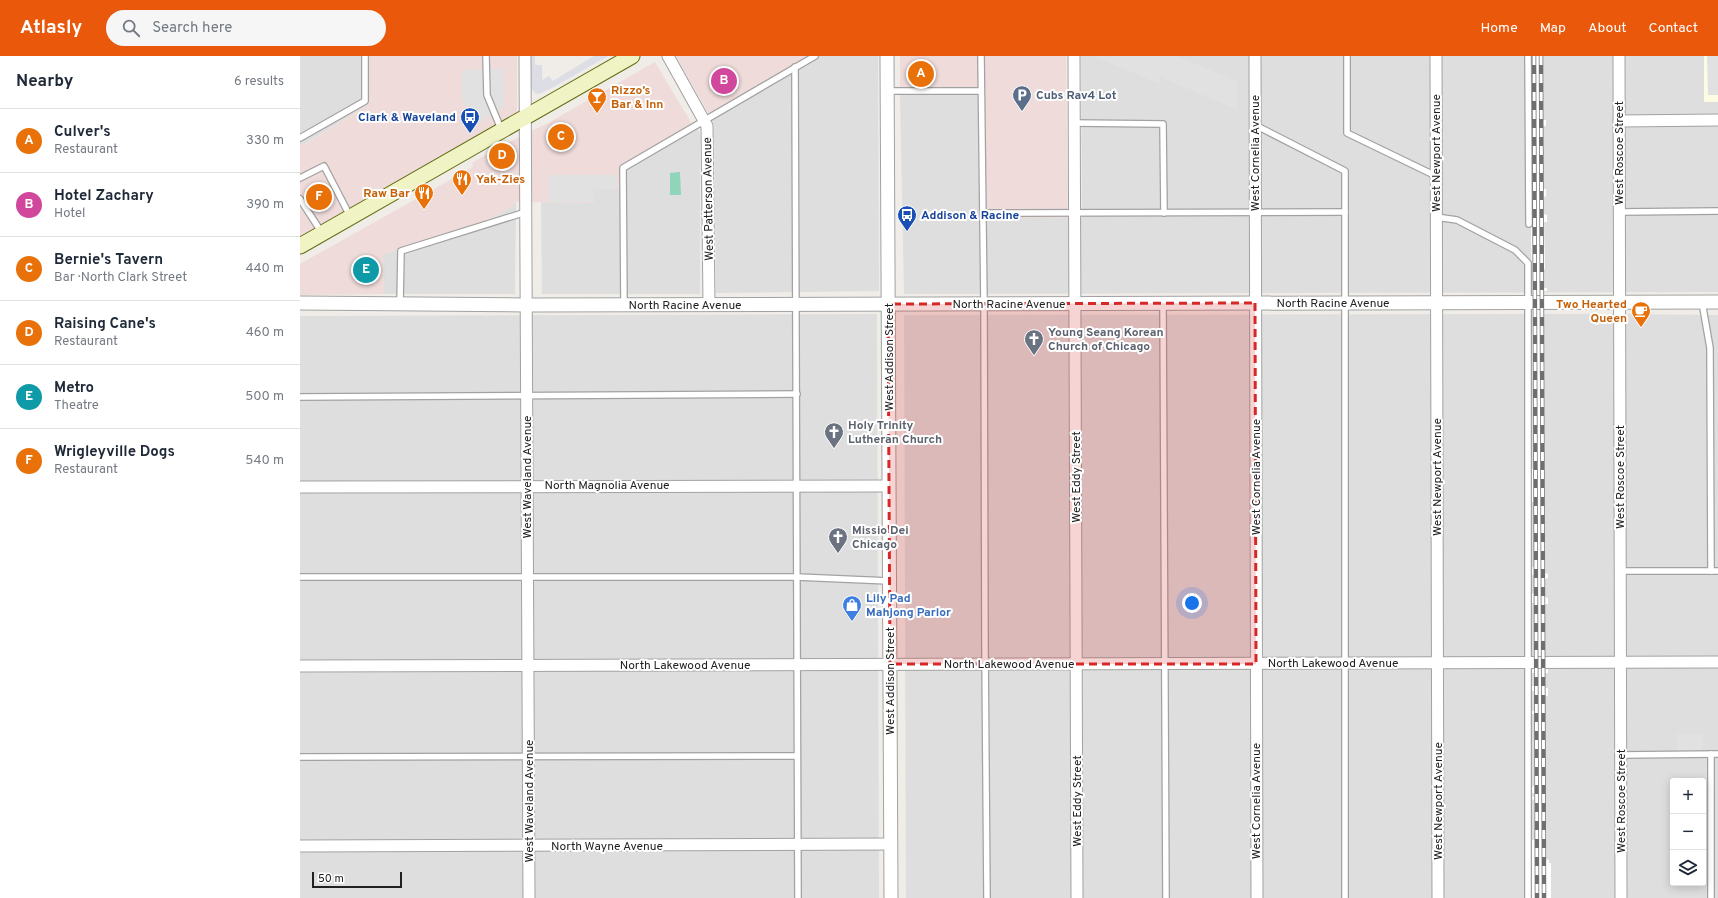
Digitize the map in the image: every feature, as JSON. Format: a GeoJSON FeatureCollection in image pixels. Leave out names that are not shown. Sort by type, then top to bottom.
{"type":"FeatureCollection","features":[{"type":"Feature","properties":{"kind":"main road"},"geometry":{"type":"LineString","coordinates":[[300,246],[632,56]]}},
{"type":"Feature","properties":{"kind":"street","name":"West Waveland Avenue"},"geometry":{"type":"LineString","coordinates":[[525,56],[529,898]]}},
{"type":"Feature","properties":{"kind":"street","name":"West Patterson Avenue"},"geometry":{"type":"LineString","coordinates":[[668,56],[707,126],[709,305]]}},
{"type":"Feature","properties":{"kind":"street","name":"West Addison Street"},"geometry":{"type":"LineString","coordinates":[[887,56],[891,898]]}},
{"type":"Feature","properties":{"kind":"street","name":"West Eddy Street"},"geometry":{"type":"LineString","coordinates":[[1074,56],[1077,898]]}},
{"type":"Feature","properties":{"kind":"street","name":"West Cornelia Avenue"},"geometry":{"type":"LineString","coordinates":[[1255,56],[1257,898]]}},
{"type":"Feature","properties":{"kind":"street","name":"West Newport Avenue"},"geometry":{"type":"LineString","coordinates":[[1436,56],[1438,898]]}},
{"type":"Feature","properties":{"kind":"street","name":"West Roscoe Street"},"geometry":{"type":"LineString","coordinates":[[1619,56],[1621,898]]}},
{"type":"Feature","properties":{"kind":"street"},"geometry":{"type":"LineString","coordinates":[[1619,121],[1718,120]]}},
{"type":"Feature","properties":{"kind":"street","name":"North Racine Avenue"},"geometry":{"type":"LineString","coordinates":[[300,303],[795,305],[1718,302]]}},
{"type":"Feature","properties":{"kind":"street","name":"North Magnolia Avenue"},"geometry":{"type":"LineString","coordinates":[[300,487],[889,486]]}},
{"type":"Feature","properties":{"kind":"street","name":"North Lakewood Avenue"},"geometry":{"type":"LineString","coordinates":[[300,666],[1718,662]]}},
{"type":"Feature","properties":{"kind":"street","name":"North Wayne Avenue"},"geometry":{"type":"LineString","coordinates":[[300,846],[890,844]]}},
{"type":"Feature","properties":{"kind":"lane"},"geometry":{"type":"LineString","coordinates":[[300,138],[365,101],[365,56]]}},
{"type":"Feature","properties":{"kind":"lane"},"geometry":{"type":"LineString","coordinates":[[486,56],[487,95],[502,131]]}},
{"type":"Feature","properties":{"kind":"lane"},"geometry":{"type":"LineString","coordinates":[[624,305],[623,168],[814,56]]}},
{"type":"Feature","properties":{"kind":"lane"},"geometry":{"type":"LineString","coordinates":[[981,56],[984,304],[987,898]]}},
{"type":"Feature","properties":{"kind":"lane"},"geometry":{"type":"LineString","coordinates":[[1347,56],[1347,133],[1436,176]]}},
{"type":"Feature","properties":{"kind":"lane"},"geometry":{"type":"LineString","coordinates":[[1528,56],[1529,224]]}},
{"type":"Feature","properties":{"kind":"lane"},"geometry":{"type":"LineString","coordinates":[[795,67],[798,898]]}},
{"type":"Feature","properties":{"kind":"lane"},"geometry":{"type":"LineString","coordinates":[[887,91],[981,91]]}},
{"type":"Feature","properties":{"kind":"lane"},"geometry":{"type":"LineString","coordinates":[[1074,122],[1163,124],[1164,213]]}},
{"type":"Feature","properties":{"kind":"lane"},"geometry":{"type":"LineString","coordinates":[[1255,125],[1345,171],[1345,898]]}},
{"type":"Feature","properties":{"kind":"lane"},"geometry":{"type":"LineString","coordinates":[[300,178],[324,166],[351,217]]}},
{"type":"Feature","properties":{"kind":"lane"},"geometry":{"type":"LineString","coordinates":[[300,199],[322,234]]}},
{"type":"Feature","properties":{"kind":"lane"},"geometry":{"type":"LineString","coordinates":[[1619,212],[1718,211]]}},
{"type":"Feature","properties":{"kind":"lane"},"geometry":{"type":"LineString","coordinates":[[400,304],[401,251],[526,212]]}},
{"type":"Feature","properties":{"kind":"lane"},"geometry":{"type":"LineString","coordinates":[[983,213],[1345,212]]}},
{"type":"Feature","properties":{"kind":"lane"},"geometry":{"type":"LineString","coordinates":[[1436,217],[1457,220],[1515,250],[1528,263],[1528,898]]}},
{"type":"Feature","properties":{"kind":"lane"},"geometry":{"type":"LineString","coordinates":[[1702,302],[1710,348],[1711,571]]}},
{"type":"Feature","properties":{"kind":"lane"},"geometry":{"type":"LineString","coordinates":[[1163,304],[1166,898]]}},
{"type":"Feature","properties":{"kind":"lane"},"geometry":{"type":"LineString","coordinates":[[300,397],[797,394]]}},
{"type":"Feature","properties":{"kind":"lane"},"geometry":{"type":"LineString","coordinates":[[1620,572],[1718,571]]}},
{"type":"Feature","properties":{"kind":"lane"},"geometry":{"type":"LineString","coordinates":[[300,577],[797,577],[890,581]]}},
{"type":"Feature","properties":{"kind":"lane"},"geometry":{"type":"LineString","coordinates":[[1711,754],[1711,898]]}},
{"type":"Feature","properties":{"kind":"lane"},"geometry":{"type":"LineString","coordinates":[[1621,755],[1718,754]]}},
{"type":"Feature","properties":{"kind":"lane"},"geometry":{"type":"LineString","coordinates":[[300,757],[797,756]]}},
{"type":"Feature","properties":{"kind":"highlighted area"},"geometry":{"type":"Polygon","coordinates":[[[1255,303],[1256,664],[890,664],[888,304],[1255,303]]]}},
{"type":"Feature","properties":{"kind":"shaded area"},"geometry":{"type":"Polygon","coordinates":[[[300,56],[368,56],[368,105],[304,144],[300,144],[300,56]]]}},
{"type":"Feature","properties":{"kind":"shaded area"},"geometry":{"type":"Polygon","coordinates":[[[368,56],[517,56],[517,119],[300,244],[300,144],[305,144],[368,105],[368,56]]]}},
{"type":"Feature","properties":{"kind":"shaded area"},"geometry":{"type":"Polygon","coordinates":[[[531,56],[535,56],[535,65],[542,65],[542,80],[549,76],[553,81],[594,56],[608,56],[539,94],[535,93],[531,88],[531,56]]]}},
{"type":"Feature","properties":{"kind":"shaded area"},"geometry":{"type":"Polygon","coordinates":[[[676,56],[819,56],[711,118],[676,56]]]}},
{"type":"Feature","properties":{"kind":"shaded area"},"geometry":{"type":"Polygon","coordinates":[[[819,56],[878,56],[879,291],[716,293],[714,124],[711,118],[819,56]]]}},
{"type":"Feature","properties":{"kind":"shaded area"},"geometry":{"type":"Polygon","coordinates":[[[900,56],[1066,56],[1068,218],[985,218],[984,92],[900,95],[900,56]]]}},
{"type":"Feature","properties":{"kind":"shaded area"},"geometry":{"type":"Polygon","coordinates":[[[1081,56],[1718,56],[1718,292],[904,294],[900,95],[984,92],[985,218],[1082,218],[1081,56]]]}},
{"type":"Feature","properties":{"kind":"shaded area"},"geometry":{"type":"Polygon","coordinates":[[[1093,56],[1176,56],[1237,81],[1238,110],[1160,77],[1160,84],[1093,56]]]}},
{"type":"Feature","properties":{"kind":"shaded area"},"geometry":{"type":"Polygon","coordinates":[[[1704,56],[1718,56],[1718,102],[1704,102],[1704,56]]]}},
{"type":"Feature","properties":{"kind":"shaded area"},"geometry":{"type":"Polygon","coordinates":[[[1707,56],[1718,56],[1718,95],[1708,95],[1707,56]]]}},
{"type":"Feature","properties":{"kind":"shaded area"},"geometry":{"type":"Polygon","coordinates":[[[655,62],[692,124],[620,167],[620,189],[593,189],[593,203],[516,202],[505,211],[481,224],[383,254],[384,294],[300,295],[300,264],[473,167],[472,163],[503,145],[548,123],[655,62]]]}},
{"type":"Feature","properties":{"kind":"shaded area"},"geometry":{"type":"Polygon","coordinates":[[[503,69],[504,107],[477,124],[462,98],[462,70],[503,69]]]}},
{"type":"Feature","properties":{"kind":"shaded area"},"geometry":{"type":"Polygon","coordinates":[[[696,123],[700,135],[700,294],[542,294],[541,202],[593,203],[593,189],[620,167],[696,123]]]}},
{"type":"Feature","properties":{"kind":"shaded area"},"geometry":{"type":"Polygon","coordinates":[[[549,175],[617,175],[617,189],[593,189],[594,202],[549,202],[549,175]]]}},
{"type":"Feature","properties":{"kind":"shaded area"},"geometry":{"type":"Polygon","coordinates":[[[516,202],[515,294],[384,294],[383,254],[481,224],[505,211],[516,202]]]}},
{"type":"Feature","properties":{"kind":"shaded area"},"geometry":{"type":"Polygon","coordinates":[[[877,314],[879,898],[300,898],[300,316],[877,314]]]}},
{"type":"Feature","properties":{"kind":"shaded area"},"geometry":{"type":"Polygon","coordinates":[[[904,315],[1718,315],[1718,898],[906,898],[904,315]]]}},
{"type":"Feature","properties":{"kind":"shaded area"},"geometry":{"type":"Polygon","coordinates":[[[1677,734],[1703,734],[1703,750],[1677,750],[1677,734]]]}},
{"type":"Feature","properties":{"kind":"green space"},"geometry":{"type":"Polygon","coordinates":[[[680,172],[681,195],[670,195],[670,173],[680,172]]]}},
{"type":"Feature","properties":{"kind":"pier"},"geometry":{"type":"Polygon","coordinates":[[[1532,56],[1543,56],[1543,120],[1546,120],[1546,126],[1543,126],[1543,189],[1546,189],[1546,196],[1544,197],[1544,214],[1547,215],[1547,222],[1544,222],[1544,288],[1547,288],[1547,291],[1544,291],[1545,573],[1548,574],[1548,578],[1545,579],[1545,597],[1548,598],[1548,604],[1545,604],[1545,663],[1548,663],[1548,673],[1545,673],[1545,688],[1548,688],[1548,696],[1545,696],[1545,859],[1549,860],[1549,863],[1551,863],[1551,898],[1530,898],[1529,860],[1532,860],[1532,851],[1529,851],[1529,840],[1535,840],[1534,800],[1532,799],[1535,794],[1532,793],[1532,787],[1534,786],[1534,714],[1532,714],[1532,711],[1534,711],[1534,691],[1531,691],[1531,686],[1534,686],[1534,673],[1531,673],[1531,664],[1534,663],[1534,603],[1531,603],[1531,594],[1534,593],[1534,575],[1531,575],[1531,567],[1534,567],[1534,502],[1526,501],[1526,469],[1534,469],[1531,226],[1533,213],[1530,213],[1529,208],[1533,208],[1533,196],[1530,196],[1530,187],[1533,186],[1532,126],[1530,126],[1530,116],[1532,116],[1532,89],[1529,89],[1529,81],[1532,80],[1532,56]]]}},
{"type":"Feature","properties":{"kind":"railway"},"geometry":{"type":"LineString","coordinates":[[1534,56],[1537,898]]}},
{"type":"Feature","properties":{"kind":"railway"},"geometry":{"type":"LineString","coordinates":[[1541,56],[1544,898]]}},
{"type":"Feature","properties":{"kind":"place","name":"Culver's"},"geometry":{"type":"Point","coordinates":[921,74]}},
{"type":"Feature","properties":{"kind":"place","name":"Hotel Zachary"},"geometry":{"type":"Point","coordinates":[724,81]}},
{"type":"Feature","properties":{"kind":"place","name":"Cubs Rav4 Lot"},"geometry":{"type":"Point","coordinates":[1022,112]}},
{"type":"Feature","properties":{"kind":"place","name":"Rizzo’s Bar & Inn"},"geometry":{"type":"Point","coordinates":[597,114]}},
{"type":"Feature","properties":{"kind":"place","name":"Clark & Waveland"},"geometry":{"type":"Point","coordinates":[470,134]}},
{"type":"Feature","properties":{"kind":"place","name":"Bernie's Tavern"},"geometry":{"type":"Point","coordinates":[561,137]}},
{"type":"Feature","properties":{"kind":"place","name":"Raising Cane's"},"geometry":{"type":"Point","coordinates":[502,156]}},
{"type":"Feature","properties":{"kind":"place","name":"Yak-Zies"},"geometry":{"type":"Point","coordinates":[462,196]}},
{"type":"Feature","properties":{"kind":"place","name":"Wrigleyville Dogs"},"geometry":{"type":"Point","coordinates":[319,197]}},
{"type":"Feature","properties":{"kind":"place","name":"Raw Bar"},"geometry":{"type":"Point","coordinates":[424,210]}},
{"type":"Feature","properties":{"kind":"place","name":"Addison & Racine"},"geometry":{"type":"Point","coordinates":[907,232]}},
{"type":"Feature","properties":{"kind":"place","name":"Metro"},"geometry":{"type":"Point","coordinates":[366,270]}},
{"type":"Feature","properties":{"kind":"place","name":"Two Hearted Queen"},"geometry":{"type":"Point","coordinates":[1641,328]}},
{"type":"Feature","properties":{"kind":"place","name":"Young Seang Korean Church of Chicago"},"geometry":{"type":"Point","coordinates":[1034,356]}},
{"type":"Feature","properties":{"kind":"place","name":"Holy Trinity Lutheran Church"},"geometry":{"type":"Point","coordinates":[834,449]}},
{"type":"Feature","properties":{"kind":"place","name":"Missio Dei Chicago"},"geometry":{"type":"Point","coordinates":[838,554]}},
{"type":"Feature","properties":{"kind":"place","name":"Lily Pad Mahjong Parlor"},"geometry":{"type":"Point","coordinates":[852,622]}}]}
